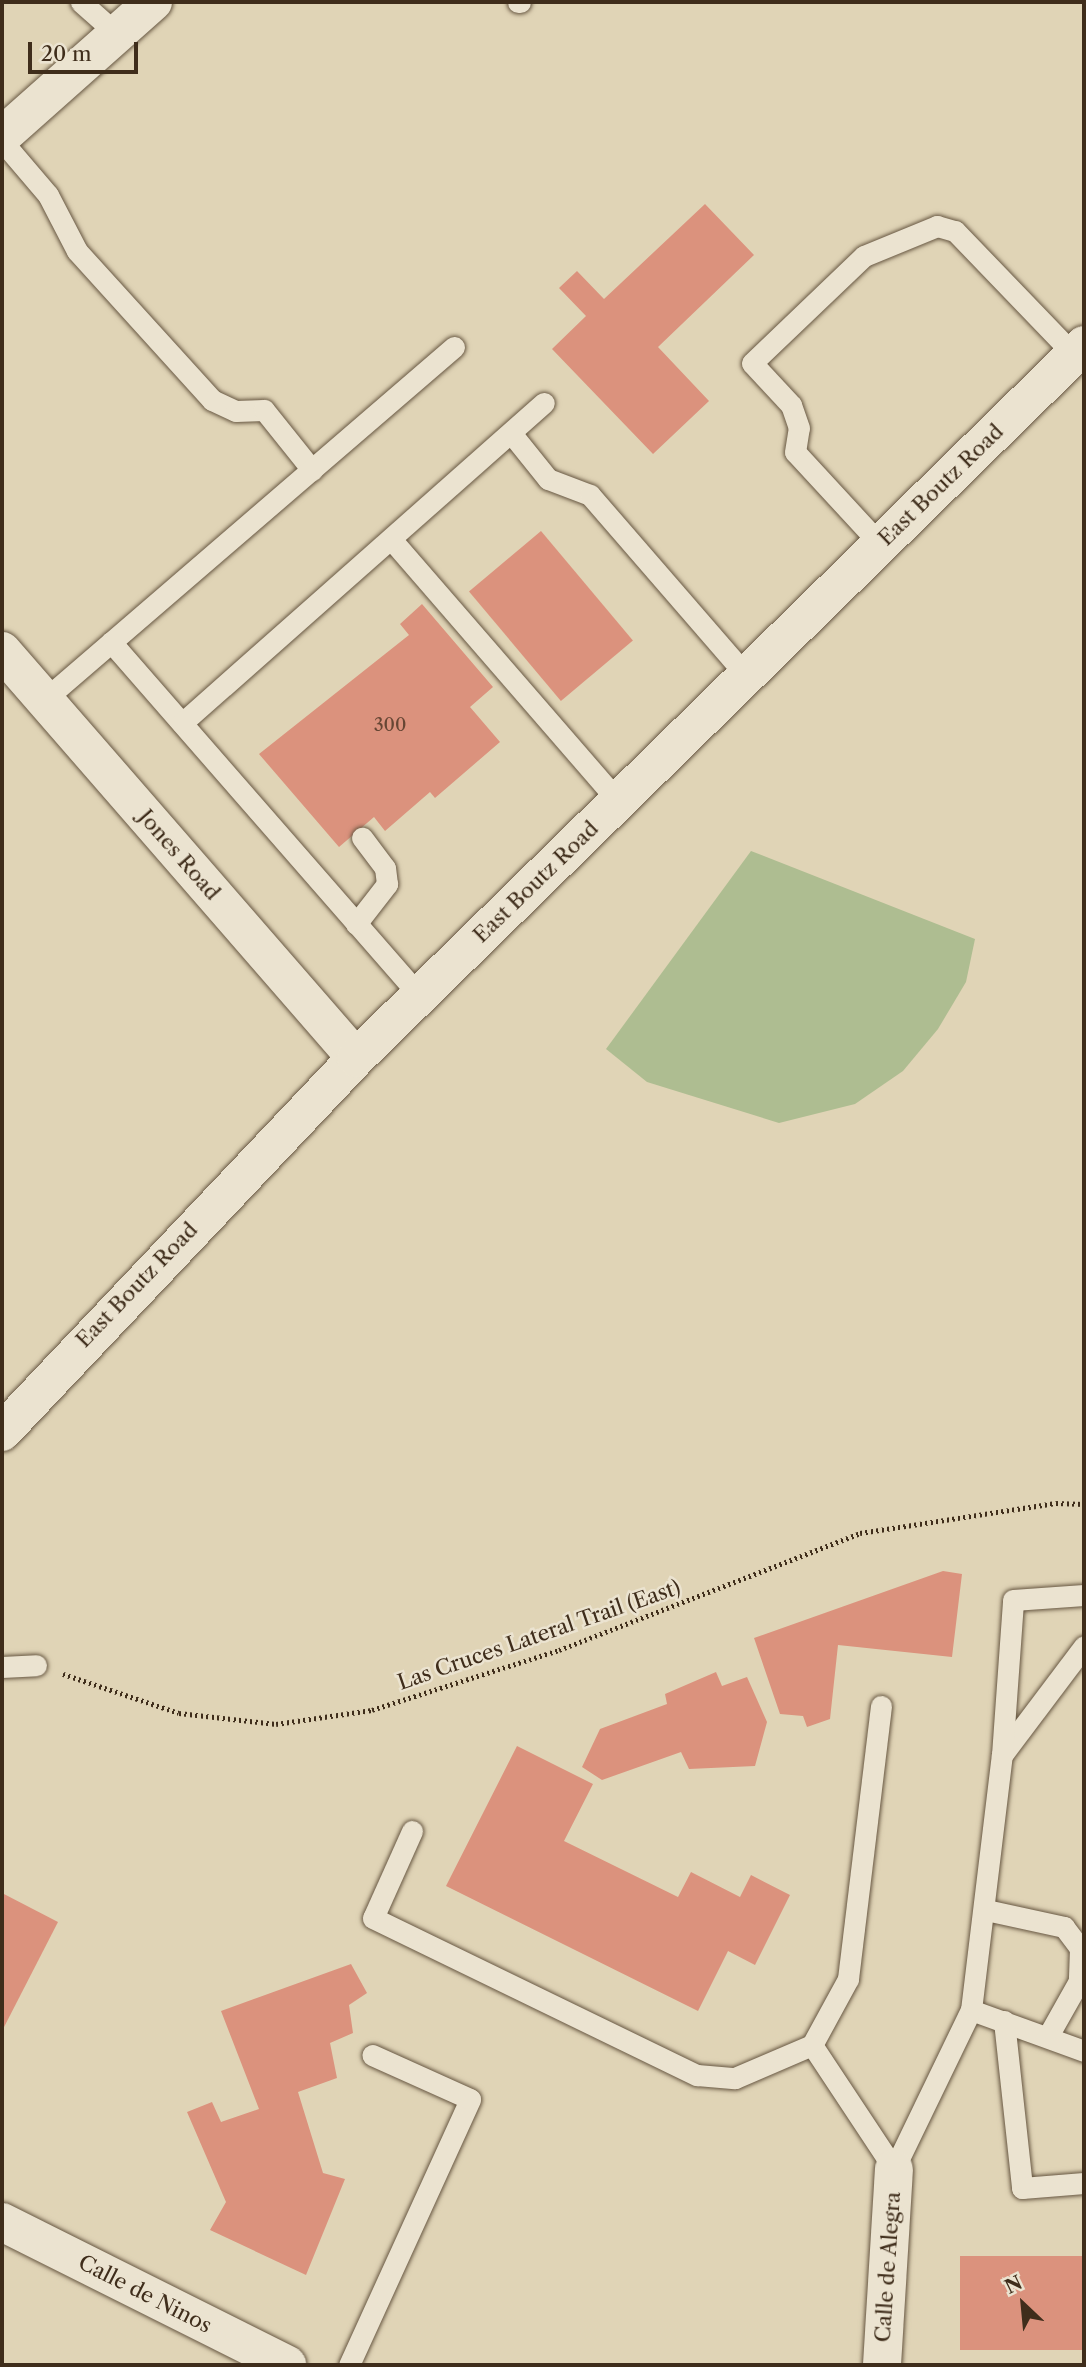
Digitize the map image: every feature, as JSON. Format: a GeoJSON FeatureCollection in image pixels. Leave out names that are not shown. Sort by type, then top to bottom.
{"type":"FeatureCollection","features":[{"type":"Feature","properties":{"kind":"main road"},"geometry":{"type":"LineString","coordinates":[[2,138],[153,2]]}},
{"type":"Feature","properties":{"kind":"main road","name":"East Boutz Road"},"geometry":{"type":"LineString","coordinates":[[2,1432],[356,1058],[880,544],[1081,355]]}},
{"type":"Feature","properties":{"kind":"main road","name":"Jones Road"},"geometry":{"type":"LineString","coordinates":[[2,651],[356,1058]]}},
{"type":"Feature","properties":{"kind":"main road","name":"Calle de Alegra"},"geometry":{"type":"LineString","coordinates":[[882,2365],[894,2169]]}},
{"type":"Feature","properties":{"kind":"main road","name":"Calle de Ninos"},"geometry":{"type":"LineString","coordinates":[[2,2222],[287,2365]]}},
{"type":"Feature","properties":{"kind":"lane"},"geometry":{"type":"LineString","coordinates":[[81,2],[117,34]]}},
{"type":"Feature","properties":{"kind":"lane"},"geometry":{"type":"LineString","coordinates":[[2,138],[48,194],[77,251],[212,400],[236,411],[264,411],[312,470]]}},
{"type":"Feature","properties":{"kind":"lane"},"geometry":{"type":"LineString","coordinates":[[880,544],[795,452],[799,428],[791,405],[752,362],[864,256],[937,226],[955,231],[1081,355]]}},
{"type":"Feature","properties":{"kind":"lane"},"geometry":{"type":"LineString","coordinates":[[44,700],[454,348]]}},
{"type":"Feature","properties":{"kind":"lane"},"geometry":{"type":"LineString","coordinates":[[182,723],[544,403]]}},
{"type":"Feature","properties":{"kind":"lane"},"geometry":{"type":"LineString","coordinates":[[510,433],[548,479],[590,495],[746,675]]}},
{"type":"Feature","properties":{"kind":"lane"},"geometry":{"type":"LineString","coordinates":[[391,539],[618,801]]}},
{"type":"Feature","properties":{"kind":"lane"},"geometry":{"type":"LineString","coordinates":[[111,642],[420,996]]}},
{"type":"Feature","properties":{"kind":"lane"},"geometry":{"type":"LineString","coordinates":[[356,923],[387,884],[385,868],[362,838]]}},
{"type":"Feature","properties":{"kind":"lane"},"geometry":{"type":"LineString","coordinates":[[894,2169],[971,2010],[986,1910],[1002,1755],[1013,1600],[1084,1595]]}},
{"type":"Feature","properties":{"kind":"lane"},"geometry":{"type":"LineString","coordinates":[[1002,1755],[1084,1646]]}},
{"type":"Feature","properties":{"kind":"lane"},"geometry":{"type":"LineString","coordinates":[[2,1667],[36,1665]]}},
{"type":"Feature","properties":{"kind":"lane"},"geometry":{"type":"LineString","coordinates":[[412,1831],[373,1918],[697,2075],[735,2078],[812,2045],[848,1979],[881,1706]]}},
{"type":"Feature","properties":{"kind":"lane"},"geometry":{"type":"LineString","coordinates":[[986,1910],[1064,1927],[1080,1948],[1079,1981],[1048,2036]]}},
{"type":"Feature","properties":{"kind":"lane"},"geometry":{"type":"LineString","coordinates":[[971,2010],[1084,2051]]}},
{"type":"Feature","properties":{"kind":"lane"},"geometry":{"type":"LineString","coordinates":[[1004,2021],[1023,2188],[1084,2183]]}},
{"type":"Feature","properties":{"kind":"lane"},"geometry":{"type":"LineString","coordinates":[[812,2045],[894,2169]]}},
{"type":"Feature","properties":{"kind":"lane"},"geometry":{"type":"LineString","coordinates":[[349,2365],[470,2099],[372,2055]]}},
{"type":"Feature","properties":{"kind":"path","name":"Las Cruces Lateral Trail (East)"},"geometry":{"type":"LineString","coordinates":[[36,1665],[179,1713],[276,1724],[372,1710],[559,1650],[860,1533],[1056,1503],[1084,1504]]}},
{"type":"Feature","properties":{"kind":"green space"},"geometry":{"type":"Polygon","coordinates":[[[751,851],[975,939],[966,982],[938,1029],[903,1071],[855,1104],[779,1123],[647,1082],[606,1049],[751,851]]]}},
{"type":"Feature","properties":{"kind":"building"},"geometry":{"type":"Polygon","coordinates":[[[705,204],[754,255],[658,347],[709,401],[653,454],[552,349],[586,316],[559,288],[577,271],[604,299],[705,204]]]}},
{"type":"Feature","properties":{"kind":"building"},"geometry":{"type":"Polygon","coordinates":[[[541,531],[633,641],[561,701],[469,591],[541,531]]]}},
{"type":"Feature","properties":{"kind":"building"},"geometry":{"type":"Polygon","coordinates":[[[422,604],[493,687],[470,707],[500,742],[435,798],[430,792],[385,831],[374,817],[339,847],[259,754],[409,635],[400,624],[422,604]]]}},
{"type":"Feature","properties":{"kind":"building"},"geometry":{"type":"Polygon","coordinates":[[[943,1571],[962,1574],[952,1657],[838,1645],[830,1719],[807,1727],[803,1716],[780,1714],[754,1638],[943,1571]]]}},
{"type":"Feature","properties":{"kind":"building"},"geometry":{"type":"Polygon","coordinates":[[[716,1672],[722,1686],[747,1677],[767,1722],[755,1766],[689,1769],[681,1752],[602,1780],[582,1767],[600,1729],[667,1704],[665,1694],[716,1672]]]}},
{"type":"Feature","properties":{"kind":"building"},"geometry":{"type":"Polygon","coordinates":[[[517,1746],[593,1784],[564,1841],[678,1897],[691,1872],[740,1897],[751,1875],[790,1895],[755,1965],[728,1951],[698,2011],[446,1886],[517,1746]]]}},
{"type":"Feature","properties":{"kind":"building"},"geometry":{"type":"Polygon","coordinates":[[[2,1893],[58,1922],[2,2031],[2,1893]]]}},
{"type":"Feature","properties":{"kind":"building"},"geometry":{"type":"Polygon","coordinates":[[[351,1964],[367,1993],[349,2005],[353,2033],[330,2043],[337,2078],[298,2092],[323,2173],[345,2179],[306,2275],[210,2230],[226,2202],[187,2112],[212,2102],[221,2122],[259,2109],[221,2011],[351,1964]]]}},
{"type":"Feature","properties":{"kind":"building"},"geometry":{"type":"Polygon","coordinates":[[[960,2256],[1084,2256],[1084,2350],[960,2350],[960,2256]]]}}]}
